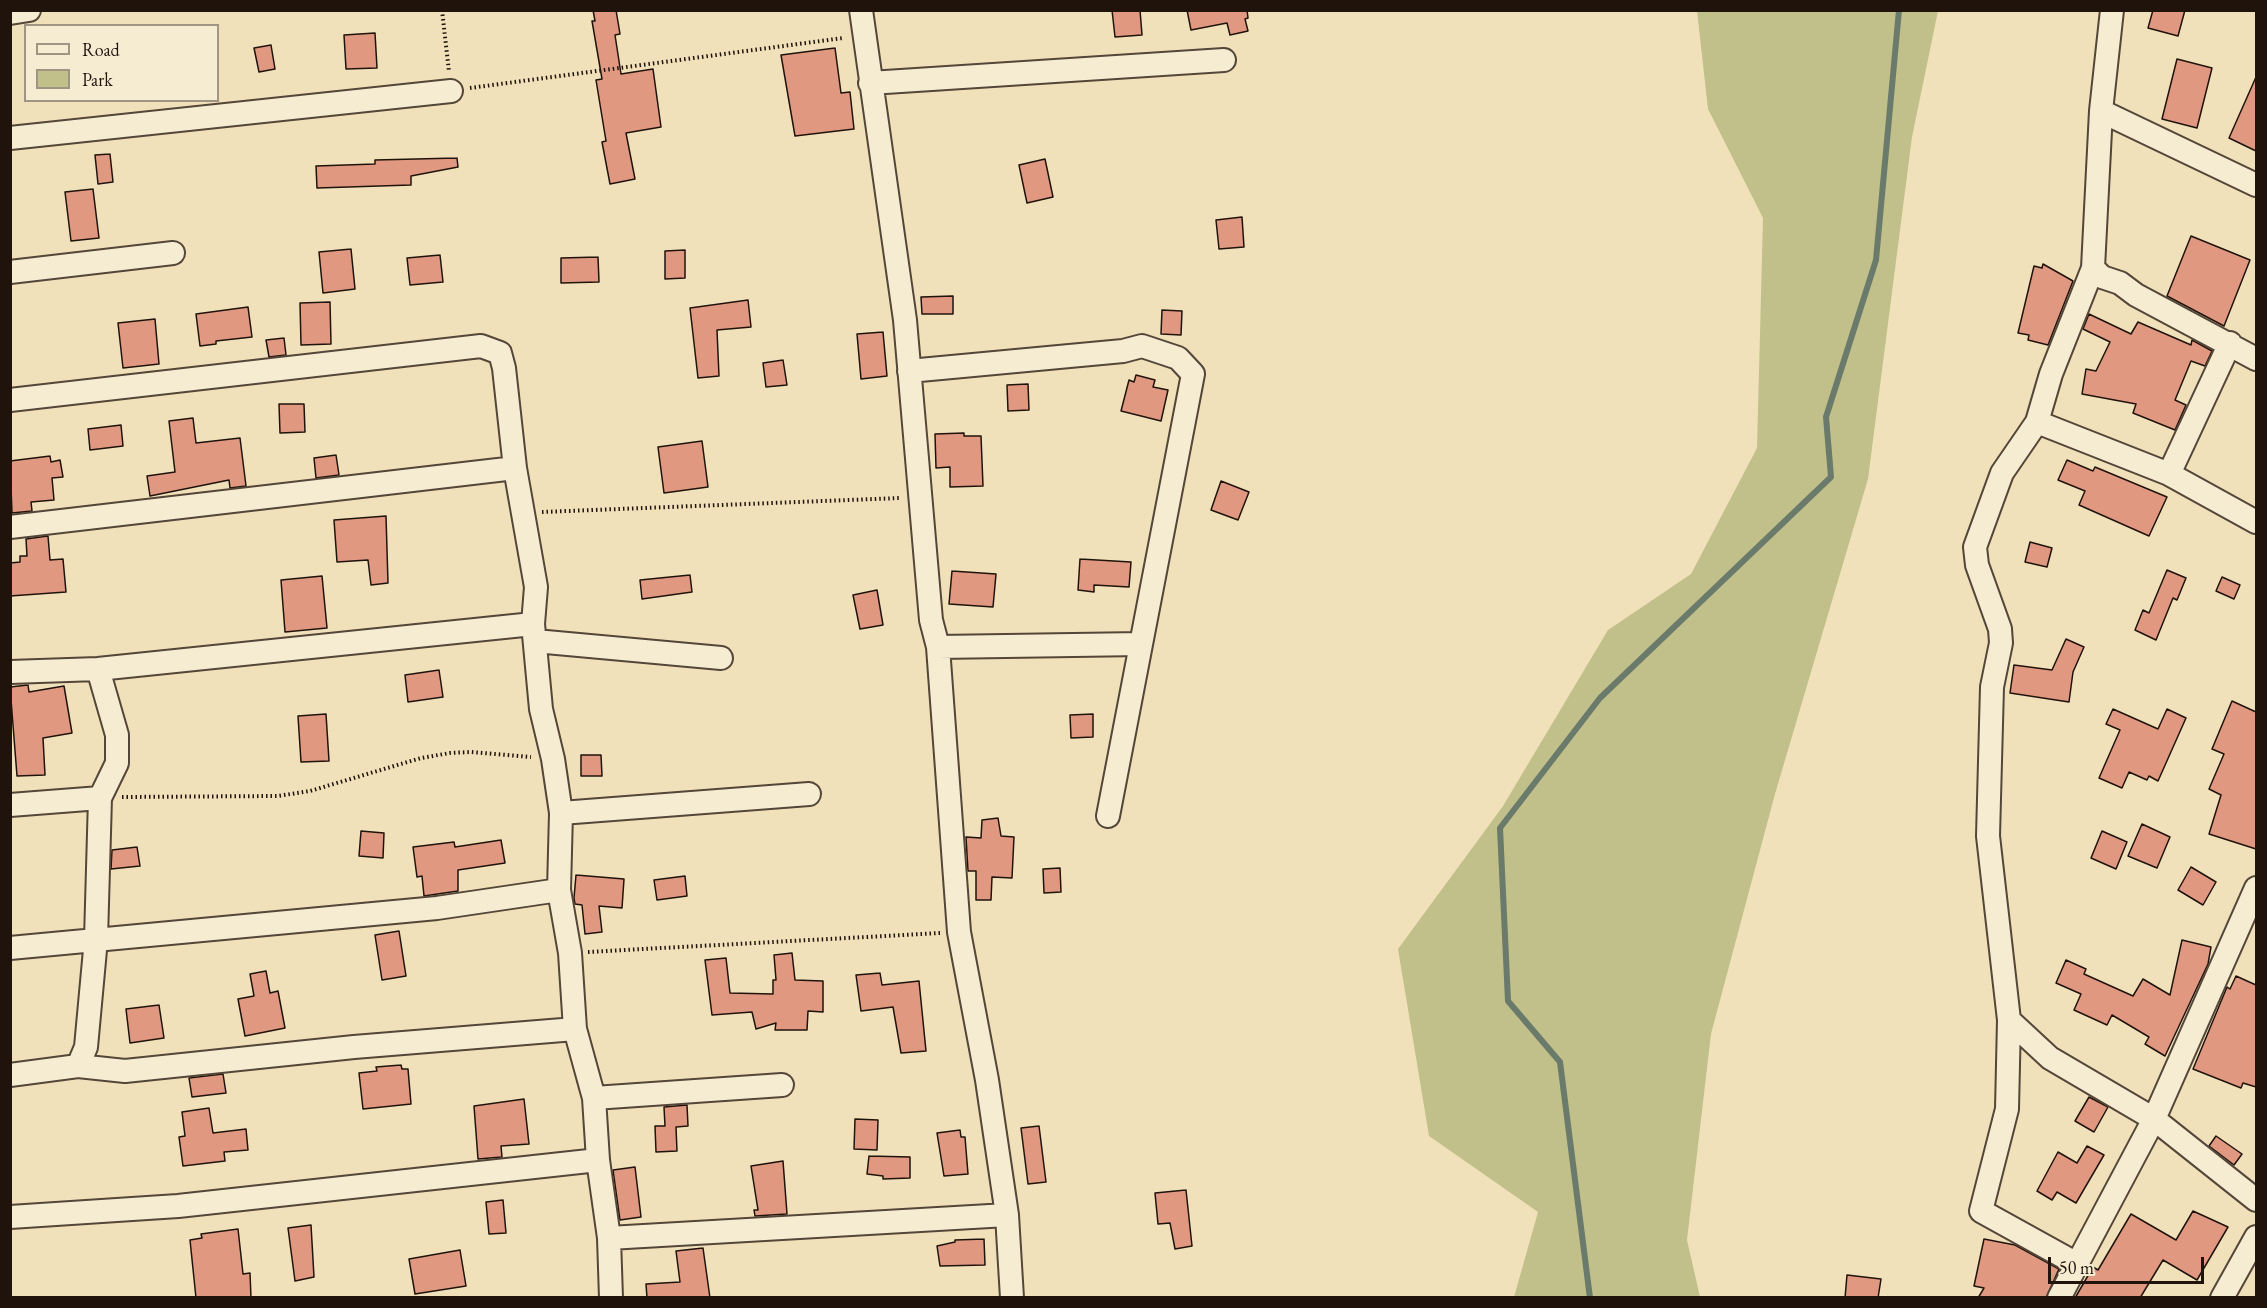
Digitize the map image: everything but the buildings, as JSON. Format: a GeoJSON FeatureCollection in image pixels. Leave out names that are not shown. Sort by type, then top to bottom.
{"type":"FeatureCollection","features":[{"type":"Feature","properties":{"kind":"street"},"geometry":{"type":"LineString","coordinates":[[10,13],[29,10]]}},
{"type":"Feature","properties":{"kind":"street"},"geometry":{"type":"LineString","coordinates":[[861,10],[905,320],[931,620],[938,647],[959,933],[980,1031],[1007,1215],[1012,1298]]}},
{"type":"Feature","properties":{"kind":"street"},"geometry":{"type":"LineString","coordinates":[[2075,1263],[1981,1210],[1997,1155],[2007,1108],[2009,1020],[1999,951],[1998,910],[1988,836],[1992,687],[2001,643],[2000,629],[1977,565],[1975,547],[2002,473],[2037,422],[2051,374],[2093,268],[2101,111],[2112,10]]}},
{"type":"Feature","properties":{"kind":"street"},"geometry":{"type":"LineString","coordinates":[[870,83],[1224,60]]}},
{"type":"Feature","properties":{"kind":"street"},"geometry":{"type":"LineString","coordinates":[[10,138],[452,91]]}},
{"type":"Feature","properties":{"kind":"street"},"geometry":{"type":"LineString","coordinates":[[2101,111],[2256,185]]}},
{"type":"Feature","properties":{"kind":"street"},"geometry":{"type":"LineString","coordinates":[[10,272],[173,253]]}},
{"type":"Feature","properties":{"kind":"street"},"geometry":{"type":"LineString","coordinates":[[2093,268],[2102,277],[2120,283],[2136,295],[2256,358]]}},
{"type":"Feature","properties":{"kind":"street"},"geometry":{"type":"LineString","coordinates":[[2169,474],[2230,343]]}},
{"type":"Feature","properties":{"kind":"street"},"geometry":{"type":"LineString","coordinates":[[10,400],[481,345],[500,353],[504,369],[515,468],[536,587],[534,633],[541,709],[553,759],[561,813],[559,890],[570,953],[574,1029],[594,1098],[598,1160],[609,1238],[611,1298]]}},
{"type":"Feature","properties":{"kind":"street"},"geometry":{"type":"LineString","coordinates":[[909,371],[1123,351],[1142,346],[1178,358],[1193,374],[1108,816]]}},
{"type":"Feature","properties":{"kind":"street"},"geometry":{"type":"LineString","coordinates":[[2037,422],[2169,474],[2256,522]]}},
{"type":"Feature","properties":{"kind":"street"},"geometry":{"type":"LineString","coordinates":[[10,527],[515,468]]}},
{"type":"Feature","properties":{"kind":"street"},"geometry":{"type":"LineString","coordinates":[[10,672],[98,669],[534,633],[721,658]]}},
{"type":"Feature","properties":{"kind":"street"},"geometry":{"type":"LineString","coordinates":[[938,647],[1141,644]]}},
{"type":"Feature","properties":{"kind":"street"},"geometry":{"type":"LineString","coordinates":[[78,1066],[86,1047],[96,939],[100,798],[117,763],[117,735],[98,669]]}},
{"type":"Feature","properties":{"kind":"street"},"geometry":{"type":"LineString","coordinates":[[561,813],[809,794]]}},
{"type":"Feature","properties":{"kind":"street"},"geometry":{"type":"LineString","coordinates":[[10,805],[100,798]]}},
{"type":"Feature","properties":{"kind":"street"},"geometry":{"type":"LineString","coordinates":[[2059,1298],[2075,1263],[2154,1119],[2256,888]]}},
{"type":"Feature","properties":{"kind":"street"},"geometry":{"type":"LineString","coordinates":[[10,948],[437,908],[559,890]]}},
{"type":"Feature","properties":{"kind":"street"},"geometry":{"type":"LineString","coordinates":[[2009,1020],[2050,1058],[2154,1119],[2256,1200]]}},
{"type":"Feature","properties":{"kind":"street"},"geometry":{"type":"LineString","coordinates":[[10,1075],[78,1066],[125,1071],[354,1047],[574,1029]]}},
{"type":"Feature","properties":{"kind":"street"},"geometry":{"type":"LineString","coordinates":[[594,1098],[782,1085]]}},
{"type":"Feature","properties":{"kind":"street"},"geometry":{"type":"LineString","coordinates":[[10,1217],[213,1202],[598,1160]]}},
{"type":"Feature","properties":{"kind":"street"},"geometry":{"type":"LineString","coordinates":[[609,1238],[1007,1215]]}},
{"type":"Feature","properties":{"kind":"street"},"geometry":{"type":"LineString","coordinates":[[2222,1298],[2256,1237]]}},
{"type":"Feature","properties":{"kind":"path"},"geometry":{"type":"LineString","coordinates":[[442,10],[452,91],[864,35]]}},
{"type":"Feature","properties":{"kind":"path"},"geometry":{"type":"LineString","coordinates":[[523,512],[921,497]]}},
{"type":"Feature","properties":{"kind":"path"},"geometry":{"type":"LineString","coordinates":[[100,798],[164,795],[278,796],[310,791],[450,753],[471,752],[553,759]]}},
{"type":"Feature","properties":{"kind":"path"},"geometry":{"type":"LineString","coordinates":[[570,953],[959,933]]}},
{"type":"Feature","properties":{"kind":"green space"},"geometry":{"type":"Polygon","coordinates":[[[1697,11],[1938,11],[1912,137],[1868,479],[1775,794],[1711,1034],[1687,1240],[1700,1297],[1514,1297],[1538,1212],[1429,1136],[1398,949],[1503,806],[1608,630],[1691,574],[1757,448],[1763,218],[1708,109],[1697,11]]]}},
{"type":"Feature","properties":{"kind":"waterway"},"geometry":{"type":"LineString","coordinates":[[1590,1298],[1560,1062],[1508,1001],[1500,828],[1600,698],[1831,477],[1826,417],[1876,260],[1899,10]]}}]}
